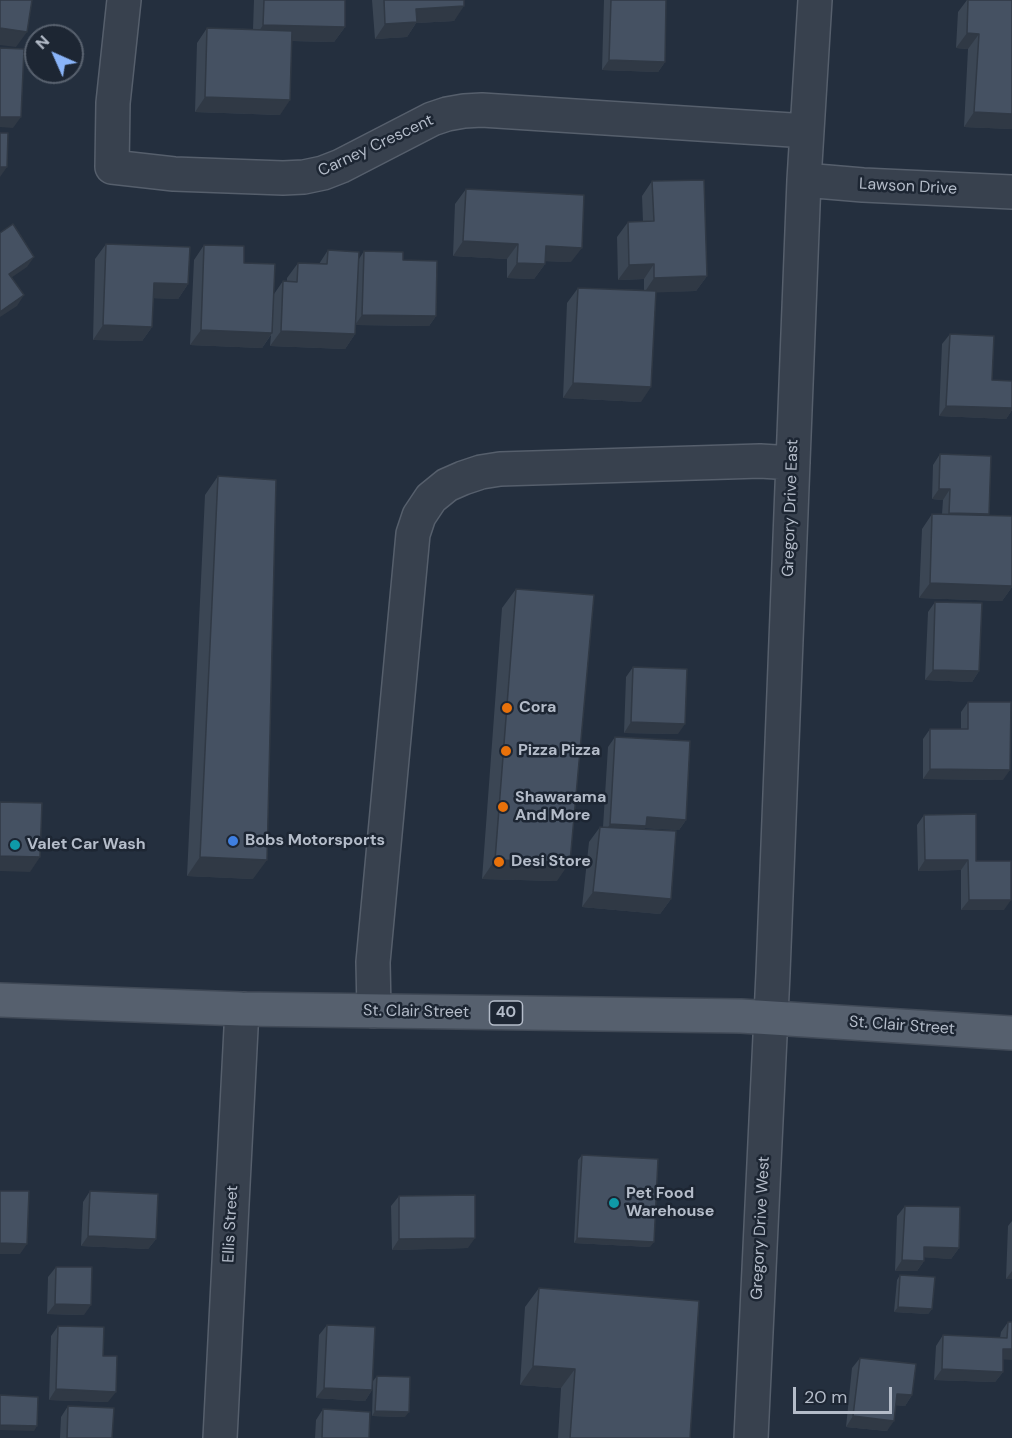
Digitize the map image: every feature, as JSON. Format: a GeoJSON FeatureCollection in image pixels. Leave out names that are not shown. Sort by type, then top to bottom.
{"type":"FeatureCollection","features":[{"type":"Feature","properties":{"kind":"main road","name":"St. Clair Street"},"geometry":{"type":"LineString","coordinates":[[0,1000],[242,1009],[770,1017],[1012,1033]]}},
{"type":"Feature","properties":{"kind":"street","name":"Carney Crescent"},"geometry":{"type":"LineString","coordinates":[[124,0],[113,102],[112,166],[174,174],[304,177],[341,166],[432,119],[447,114],[482,110],[807,130]]}},
{"type":"Feature","properties":{"kind":"street","name":"Gregory Drive East"},"geometry":{"type":"LineString","coordinates":[[770,1017],[804,180],[815,0]]}},
{"type":"Feature","properties":{"kind":"street","name":"Lawson Drive"},"geometry":{"type":"LineString","coordinates":[[804,180],[1012,192]]}},
{"type":"Feature","properties":{"kind":"street"},"geometry":{"type":"LineString","coordinates":[[374,1011],[373,962],[413,534],[431,498],[447,485],[463,478],[500,469],[760,461],[793,463]]}},
{"type":"Feature","properties":{"kind":"street","name":"Ellis Street"},"geometry":{"type":"LineString","coordinates":[[220,1438],[242,1009]]}},
{"type":"Feature","properties":{"kind":"street","name":"Gregory Drive West"},"geometry":{"type":"LineString","coordinates":[[751,1438],[770,1017]]}},
{"type":"Feature","properties":{"kind":"building"},"geometry":{"type":"Polygon","coordinates":[[[0,0],[32,0],[28,24],[24,24],[24,32],[0,28],[0,0]]]}},
{"type":"Feature","properties":{"kind":"building"},"geometry":{"type":"Polygon","coordinates":[[[264,0],[345,0],[345,27],[263,25],[264,0]]]}},
{"type":"Feature","properties":{"kind":"building"},"geometry":{"type":"Polygon","coordinates":[[[384,0],[464,0],[464,6],[416,9],[417,22],[385,24],[384,0]]]}},
{"type":"Feature","properties":{"kind":"building"},"geometry":{"type":"Polygon","coordinates":[[[611,0],[666,0],[665,62],[609,60],[611,0]]]}},
{"type":"Feature","properties":{"kind":"building"},"geometry":{"type":"Polygon","coordinates":[[[968,0],[1012,0],[1012,114],[974,112],[979,34],[967,33],[968,0]]]}},
{"type":"Feature","properties":{"kind":"building"},"geometry":{"type":"Polygon","coordinates":[[[207,28],[292,31],[290,100],[205,97],[207,28]]]}},
{"type":"Feature","properties":{"kind":"building"},"geometry":{"type":"Polygon","coordinates":[[[0,48],[24,49],[21,117],[0,117],[0,48]]]}},
{"type":"Feature","properties":{"kind":"building"},"geometry":{"type":"Polygon","coordinates":[[[0,133],[8,133],[7,167],[0,167],[0,133]]]}},
{"type":"Feature","properties":{"kind":"building"},"geometry":{"type":"Polygon","coordinates":[[[704,180],[707,276],[654,278],[654,264],[629,265],[628,222],[654,221],[652,181],[704,180]]]}},
{"type":"Feature","properties":{"kind":"building"},"geometry":{"type":"Polygon","coordinates":[[[466,189],[584,195],[582,248],[546,246],[545,264],[517,263],[518,244],[463,241],[466,189]]]}},
{"type":"Feature","properties":{"kind":"building"},"geometry":{"type":"Polygon","coordinates":[[[13,224],[34,257],[9,274],[24,295],[0,312],[0,233],[13,224]]]}},
{"type":"Feature","properties":{"kind":"building"},"geometry":{"type":"Polygon","coordinates":[[[106,244],[190,247],[188,284],[154,283],[152,327],[103,325],[106,244]]]}},
{"type":"Feature","properties":{"kind":"building"},"geometry":{"type":"Polygon","coordinates":[[[204,245],[244,246],[244,263],[275,264],[272,333],[201,330],[204,245]]]}},
{"type":"Feature","properties":{"kind":"building"},"geometry":{"type":"Polygon","coordinates":[[[328,250],[359,252],[355,334],[281,331],[283,281],[297,282],[298,263],[327,264],[328,250]]]}},
{"type":"Feature","properties":{"kind":"building"},"geometry":{"type":"Polygon","coordinates":[[[364,251],[403,252],[403,260],[437,261],[436,316],[362,315],[364,251]]]}},
{"type":"Feature","properties":{"kind":"building"},"geometry":{"type":"Polygon","coordinates":[[[578,288],[656,291],[651,387],[573,383],[578,288]]]}},
{"type":"Feature","properties":{"kind":"building"},"geometry":{"type":"Polygon","coordinates":[[[950,334],[994,336],[992,380],[1012,381],[1012,408],[946,406],[950,334]]]}},
{"type":"Feature","properties":{"kind":"building"},"geometry":{"type":"Polygon","coordinates":[[[940,454],[991,456],[989,514],[949,513],[950,489],[939,489],[940,454]]]}},
{"type":"Feature","properties":{"kind":"building"},"geometry":{"type":"Polygon","coordinates":[[[218,476],[276,480],[267,860],[200,857],[218,476]]]}},
{"type":"Feature","properties":{"kind":"building"},"geometry":{"type":"Polygon","coordinates":[[[932,514],[1012,516],[1012,586],[930,583],[932,514]]]}},
{"type":"Feature","properties":{"kind":"building"},"geometry":{"type":"Polygon","coordinates":[[[516,589],[594,595],[570,862],[495,860],[516,589]]]}},
{"type":"Feature","properties":{"kind":"building"},"geometry":{"type":"Polygon","coordinates":[[[935,602],[982,603],[979,671],[933,670],[935,602]]]}},
{"type":"Feature","properties":{"kind":"building"},"geometry":{"type":"Polygon","coordinates":[[[633,667],[687,669],[685,724],[631,722],[633,667]]]}},
{"type":"Feature","properties":{"kind":"building"},"geometry":{"type":"Polygon","coordinates":[[[968,702],[1011,702],[1010,770],[930,769],[930,729],[968,729],[968,702]]]}},
{"type":"Feature","properties":{"kind":"building"},"geometry":{"type":"Polygon","coordinates":[[[615,737],[690,741],[686,820],[647,817],[646,826],[610,824],[615,737]]]}},
{"type":"Feature","properties":{"kind":"building"},"geometry":{"type":"Polygon","coordinates":[[[0,802],[42,803],[40,857],[0,856],[0,802]]]}},
{"type":"Feature","properties":{"kind":"building"},"geometry":{"type":"Polygon","coordinates":[[[976,814],[976,861],[1011,861],[1011,900],[969,900],[968,860],[925,860],[924,815],[976,814]]]}},
{"type":"Feature","properties":{"kind":"building"},"geometry":{"type":"Polygon","coordinates":[[[600,827],[676,831],[671,899],[593,892],[600,827]]]}},
{"type":"Feature","properties":{"kind":"building","name":"Pet Food Warehouse"},"geometry":{"type":"Polygon","coordinates":[[[582,1155],[658,1159],[654,1242],[577,1238],[582,1155]]]}},
{"type":"Feature","properties":{"kind":"building"},"geometry":{"type":"Polygon","coordinates":[[[0,1191],[29,1191],[27,1244],[0,1243],[0,1191]]]}},
{"type":"Feature","properties":{"kind":"building"},"geometry":{"type":"Polygon","coordinates":[[[90,1191],[158,1194],[156,1239],[88,1236],[90,1191]]]}},
{"type":"Feature","properties":{"kind":"building"},"geometry":{"type":"Polygon","coordinates":[[[475,1195],[475,1238],[399,1239],[399,1196],[475,1195]]]}},
{"type":"Feature","properties":{"kind":"building"},"geometry":{"type":"Polygon","coordinates":[[[905,1206],[960,1207],[959,1248],[924,1247],[924,1261],[902,1260],[905,1206]]]}},
{"type":"Feature","properties":{"kind":"building"},"geometry":{"type":"Polygon","coordinates":[[[56,1267],[92,1267],[91,1305],[55,1304],[56,1267]]]}},
{"type":"Feature","properties":{"kind":"building"},"geometry":{"type":"Polygon","coordinates":[[[900,1275],[935,1277],[932,1309],[898,1307],[900,1275]]]}},
{"type":"Feature","properties":{"kind":"building"},"geometry":{"type":"Polygon","coordinates":[[[539,1288],[699,1301],[690,1438],[570,1438],[575,1369],[533,1366],[539,1288]]]}},
{"type":"Feature","properties":{"kind":"building"},"geometry":{"type":"Polygon","coordinates":[[[1008,1322],[1012,1322],[1012,1349],[1003,1349],[1003,1372],[942,1369],[943,1335],[1007,1338],[1008,1322]]]}},
{"type":"Feature","properties":{"kind":"building"},"geometry":{"type":"Polygon","coordinates":[[[327,1325],[375,1327],[372,1390],[324,1388],[327,1325]]]}},
{"type":"Feature","properties":{"kind":"building"},"geometry":{"type":"Polygon","coordinates":[[[58,1326],[104,1327],[103,1356],[117,1356],[116,1392],[56,1389],[58,1326]]]}},
{"type":"Feature","properties":{"kind":"building"},"geometry":{"type":"Polygon","coordinates":[[[860,1358],[916,1364],[912,1395],[897,1394],[894,1421],[853,1416],[860,1358]]]}},
{"type":"Feature","properties":{"kind":"building"},"geometry":{"type":"Polygon","coordinates":[[[377,1376],[410,1377],[409,1412],[375,1411],[377,1376]]]}},
{"type":"Feature","properties":{"kind":"building"},"geometry":{"type":"Polygon","coordinates":[[[0,1395],[38,1397],[37,1426],[0,1425],[0,1395]]]}},
{"type":"Feature","properties":{"kind":"building"},"geometry":{"type":"Polygon","coordinates":[[[68,1406],[114,1408],[112,1438],[67,1438],[68,1406]]]}},
{"type":"Feature","properties":{"kind":"building"},"geometry":{"type":"Polygon","coordinates":[[[323,1409],[370,1412],[369,1438],[322,1438],[323,1409]]]}},
{"type":"Feature","properties":{"kind":"place","name":"Cora"},"geometry":{"type":"Point","coordinates":[507,708]}},
{"type":"Feature","properties":{"kind":"place","name":"Pizza Pizza"},"geometry":{"type":"Point","coordinates":[506,751]}},
{"type":"Feature","properties":{"kind":"place","name":"Shawarama And More"},"geometry":{"type":"Point","coordinates":[503,807]}},
{"type":"Feature","properties":{"kind":"place","name":"Bobs Motorsports"},"geometry":{"type":"Point","coordinates":[233,841]}},
{"type":"Feature","properties":{"kind":"place","name":"Valet Car Wash"},"geometry":{"type":"Point","coordinates":[15,845]}},
{"type":"Feature","properties":{"kind":"place","name":"Desi Store"},"geometry":{"type":"Point","coordinates":[499,862]}},
{"type":"Feature","properties":{"kind":"place","name":"Pet Food Warehouse"},"geometry":{"type":"Point","coordinates":[614,1203]}}]}
